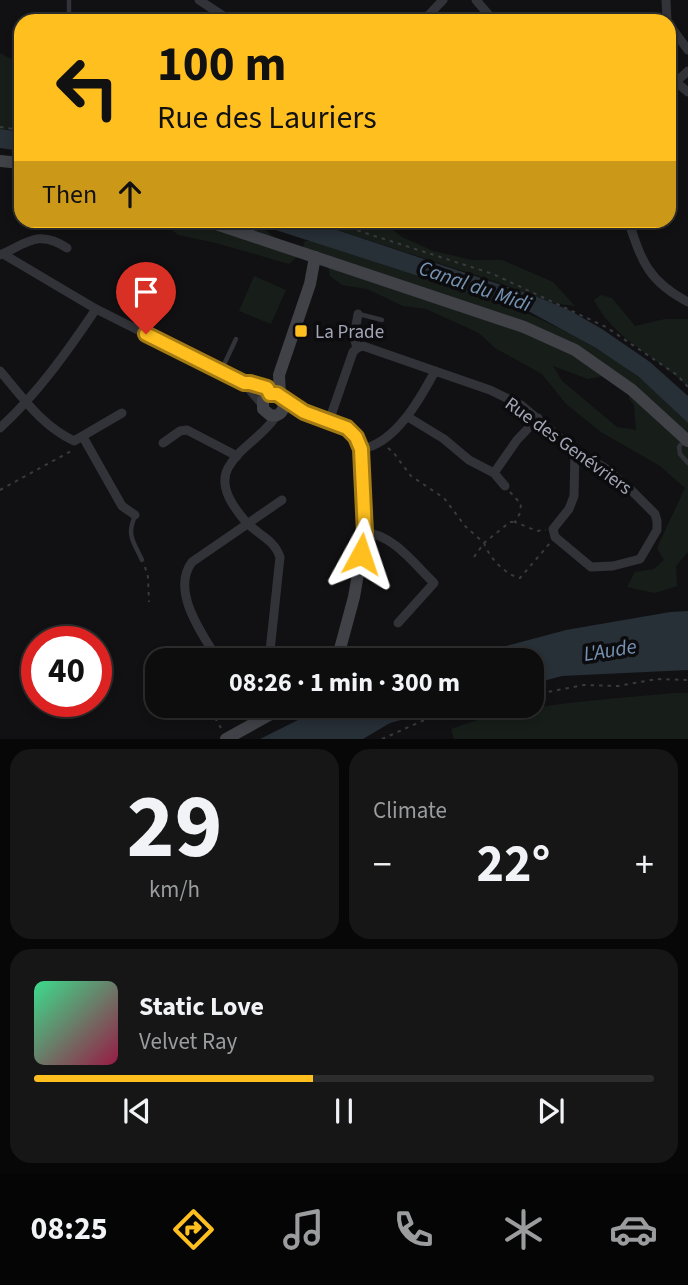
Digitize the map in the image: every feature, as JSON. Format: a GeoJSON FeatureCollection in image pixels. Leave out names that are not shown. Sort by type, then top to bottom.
{"type":"FeatureCollection","features":[{"type":"Feature","properties":{"kind":"street"},"geometry":{"type":"LineString","coordinates":[[199,0],[220,14]]}},
{"type":"Feature","properties":{"kind":"street"},"geometry":{"type":"LineString","coordinates":[[429,14],[443,0]]}},
{"type":"Feature","properties":{"kind":"street"},"geometry":{"type":"LineString","coordinates":[[476,0],[488,14]]}},
{"type":"Feature","properties":{"kind":"street"},"geometry":{"type":"LineString","coordinates":[[676,33],[688,50]]}},
{"type":"Feature","properties":{"kind":"street"},"geometry":{"type":"LineString","coordinates":[[688,71],[676,82],[688,92]]}},
{"type":"Feature","properties":{"kind":"street"},"geometry":{"type":"LineString","coordinates":[[227,228],[524,327],[575,350],[632,390],[687,440]]}},
{"type":"Feature","properties":{"kind":"street"},"geometry":{"type":"LineString","coordinates":[[631,228],[644,263],[660,285],[688,302]]}},
{"type":"Feature","properties":{"kind":"street"},"geometry":{"type":"LineString","coordinates":[[1,254],[37,237],[54,239],[67,248]]}},
{"type":"Feature","properties":{"kind":"street"},"geometry":{"type":"LineString","coordinates":[[294,251],[305,266],[310,284]]}},
{"type":"Feature","properties":{"kind":"street"},"geometry":{"type":"LineString","coordinates":[[1,254],[96,309],[244,383],[273,403],[347,428],[356,437],[361,449],[365,533],[354,597],[340,648]]}},
{"type":"Feature","properties":{"kind":"street"},"geometry":{"type":"LineString","coordinates":[[270,648],[280,557],[277,548],[247,523],[226,492],[224,480],[237,456],[264,429],[279,375],[321,259]]}},
{"type":"Feature","properties":{"kind":"street"},"geometry":{"type":"LineString","coordinates":[[0,428],[26,404],[61,362],[96,309]]}},
{"type":"Feature","properties":{"kind":"street"},"geometry":{"type":"LineString","coordinates":[[329,421],[353,352],[357,348],[354,337],[358,314]]}},
{"type":"Feature","properties":{"kind":"street","name":"Rue des Genévriers"},"geometry":{"type":"LineString","coordinates":[[357,348],[363,346],[490,390],[521,405],[575,451],[605,468],[630,489],[655,514],[657,530],[640,559],[613,566],[592,567],[554,533]]}},
{"type":"Feature","properties":{"kind":"street"},"geometry":{"type":"LineString","coordinates":[[361,449],[378,442],[408,418],[435,371]]}},
{"type":"Feature","properties":{"kind":"street"},"geometry":{"type":"LineString","coordinates":[[0,372],[26,404],[57,433],[74,441],[85,440],[122,413]]}},
{"type":"Feature","properties":{"kind":"street"},"geometry":{"type":"LineString","coordinates":[[244,383],[250,383],[273,403]]}},
{"type":"Feature","properties":{"kind":"street"},"geometry":{"type":"LineString","coordinates":[[408,418],[444,439],[469,460],[494,473],[505,486]]}},
{"type":"Feature","properties":{"kind":"street"},"geometry":{"type":"LineString","coordinates":[[494,473],[517,440],[538,418]]}},
{"type":"Feature","properties":{"kind":"street"},"geometry":{"type":"LineString","coordinates":[[163,443],[180,431],[187,430],[237,456]]}},
{"type":"Feature","properties":{"kind":"street"},"geometry":{"type":"LineString","coordinates":[[85,440],[122,506],[135,515]]}},
{"type":"Feature","properties":{"kind":"street"},"geometry":{"type":"LineString","coordinates":[[554,533],[574,496],[575,451]]}},
{"type":"Feature","properties":{"kind":"street"},"geometry":{"type":"LineString","coordinates":[[211,648],[190,614],[185,575],[191,562],[282,500]]}},
{"type":"Feature","properties":{"kind":"street"},"geometry":{"type":"LineString","coordinates":[[365,533],[373,533],[388,540],[434,583],[398,623]]}},
{"type":"Feature","properties":{"kind":"street"},"geometry":{"type":"LineString","coordinates":[[226,739],[264,718]]}},
{"type":"Feature","properties":{"kind":"lane"},"geometry":{"type":"LineString","coordinates":[[358,314],[382,320]]}},
{"type":"Feature","properties":{"kind":"lane"},"geometry":{"type":"LineString","coordinates":[[220,372],[236,339]]}},
{"type":"Feature","properties":{"kind":"lane"},"geometry":{"type":"LineString","coordinates":[[687,440],[679,447],[680,454],[688,463]]}},
{"type":"Feature","properties":{"kind":"lane"},"geometry":{"type":"LineString","coordinates":[[135,515],[129,528],[142,560]]}},
{"type":"Feature","properties":{"kind":"path"},"geometry":{"type":"LineString","coordinates":[[350,228],[493,274],[563,306],[606,327],[677,375],[688,387]]}},
{"type":"Feature","properties":{"kind":"path"},"geometry":{"type":"LineString","coordinates":[[0,490],[85,440]]}},
{"type":"Feature","properties":{"kind":"path"},"geometry":{"type":"LineString","coordinates":[[378,442],[393,452],[411,476],[444,498],[465,526],[484,542],[488,553],[512,577],[520,578],[554,533]]}},
{"type":"Feature","properties":{"kind":"path"},"geometry":{"type":"LineString","coordinates":[[505,486],[521,504],[515,522]]}},
{"type":"Feature","properties":{"kind":"path"},"geometry":{"type":"LineString","coordinates":[[474,556],[484,542],[510,522],[537,531],[554,533]]}},
{"type":"Feature","properties":{"kind":"path"},"geometry":{"type":"LineString","coordinates":[[142,560],[148,577],[149,602]]}},
{"type":"Feature","properties":{"kind":"path"},"geometry":{"type":"LineString","coordinates":[[544,693],[584,685],[618,686],[657,679],[688,680]]}},
{"type":"Feature","properties":{"kind":"path"},"geometry":{"type":"LineString","coordinates":[[217,718],[226,739]]}},
{"type":"Feature","properties":{"kind":"path"},"geometry":{"type":"LineString","coordinates":[[382,739],[434,718]]}},
{"type":"Feature","properties":{"kind":"shaded area"},"geometry":{"type":"Polygon","coordinates":[[[0,53],[14,60],[14,130],[0,129],[0,53]]]}},
{"type":"Feature","properties":{"kind":"shaded area"},"geometry":{"type":"Polygon","coordinates":[[[168,228],[263,228],[297,257],[289,264],[179,235],[168,228]]]}},
{"type":"Feature","properties":{"kind":"shaded area"},"geometry":{"type":"Polygon","coordinates":[[[331,228],[390,228],[402,237],[433,251],[472,260],[502,260],[553,282],[575,306],[552,303],[497,282],[331,228]]]}},
{"type":"Feature","properties":{"kind":"shaded area"},"geometry":{"type":"Polygon","coordinates":[[[305,241],[311,241],[522,311],[600,351],[650,387],[688,423],[688,552],[676,566],[677,586],[655,593],[627,587],[635,572],[654,569],[664,560],[657,548],[685,488],[660,466],[601,432],[566,404],[542,374],[495,348],[479,333],[426,309],[403,306],[367,289],[342,285],[330,276],[328,267],[303,247],[305,241]],[[553,366],[562,381],[617,427],[636,430],[634,405],[629,399],[630,384],[603,376],[588,379],[553,366]]]}},
{"type":"Feature","properties":{"kind":"shaded area"},"geometry":{"type":"Polygon","coordinates":[[[254,276],[286,290],[271,324],[239,311],[254,276]]]}},
{"type":"Feature","properties":{"kind":"shaded area"},"geometry":{"type":"Polygon","coordinates":[[[601,295],[612,298],[635,326],[665,319],[688,319],[688,387],[613,326],[594,300],[601,295]]]}},
{"type":"Feature","properties":{"kind":"shaded area"},"geometry":{"type":"Polygon","coordinates":[[[688,693],[688,739],[454,739],[451,729],[485,718],[544,718],[544,707],[688,693]]]}},
{"type":"Feature","properties":{"kind":"water"},"geometry":{"type":"Polygon","coordinates":[[[0,129],[14,131],[14,150],[0,148],[0,129]]]}},
{"type":"Feature","properties":{"kind":"water","name":"Canal du Midi"},"geometry":{"type":"Polygon","coordinates":[[[270,228],[331,228],[535,296],[569,310],[650,362],[688,396],[688,423],[639,377],[596,348],[530,312],[270,228]]]}},
{"type":"Feature","properties":{"kind":"water","name":"L'Aude"},"geometry":{"type":"Polygon","coordinates":[[[688,611],[688,670],[562,676],[544,681],[544,648],[499,648],[566,630],[688,611]]]}},
{"type":"Feature","properties":{"kind":"water"},"geometry":{"type":"Polygon","coordinates":[[[302,718],[408,718],[390,723],[363,739],[260,739],[302,718]]]}},
{"type":"Feature","properties":{"kind":"place","name":"La Prade"},"geometry":{"type":"Point","coordinates":[301,331]}},
{"type":"Feature","properties":{"kind":"route"},"geometry":{"type":"LineString","coordinates":[[146,334],[244,383],[267,388],[270,394],[277,394],[304,412],[347,428],[356,437],[361,449],[365,533],[361,554]]}}]}
